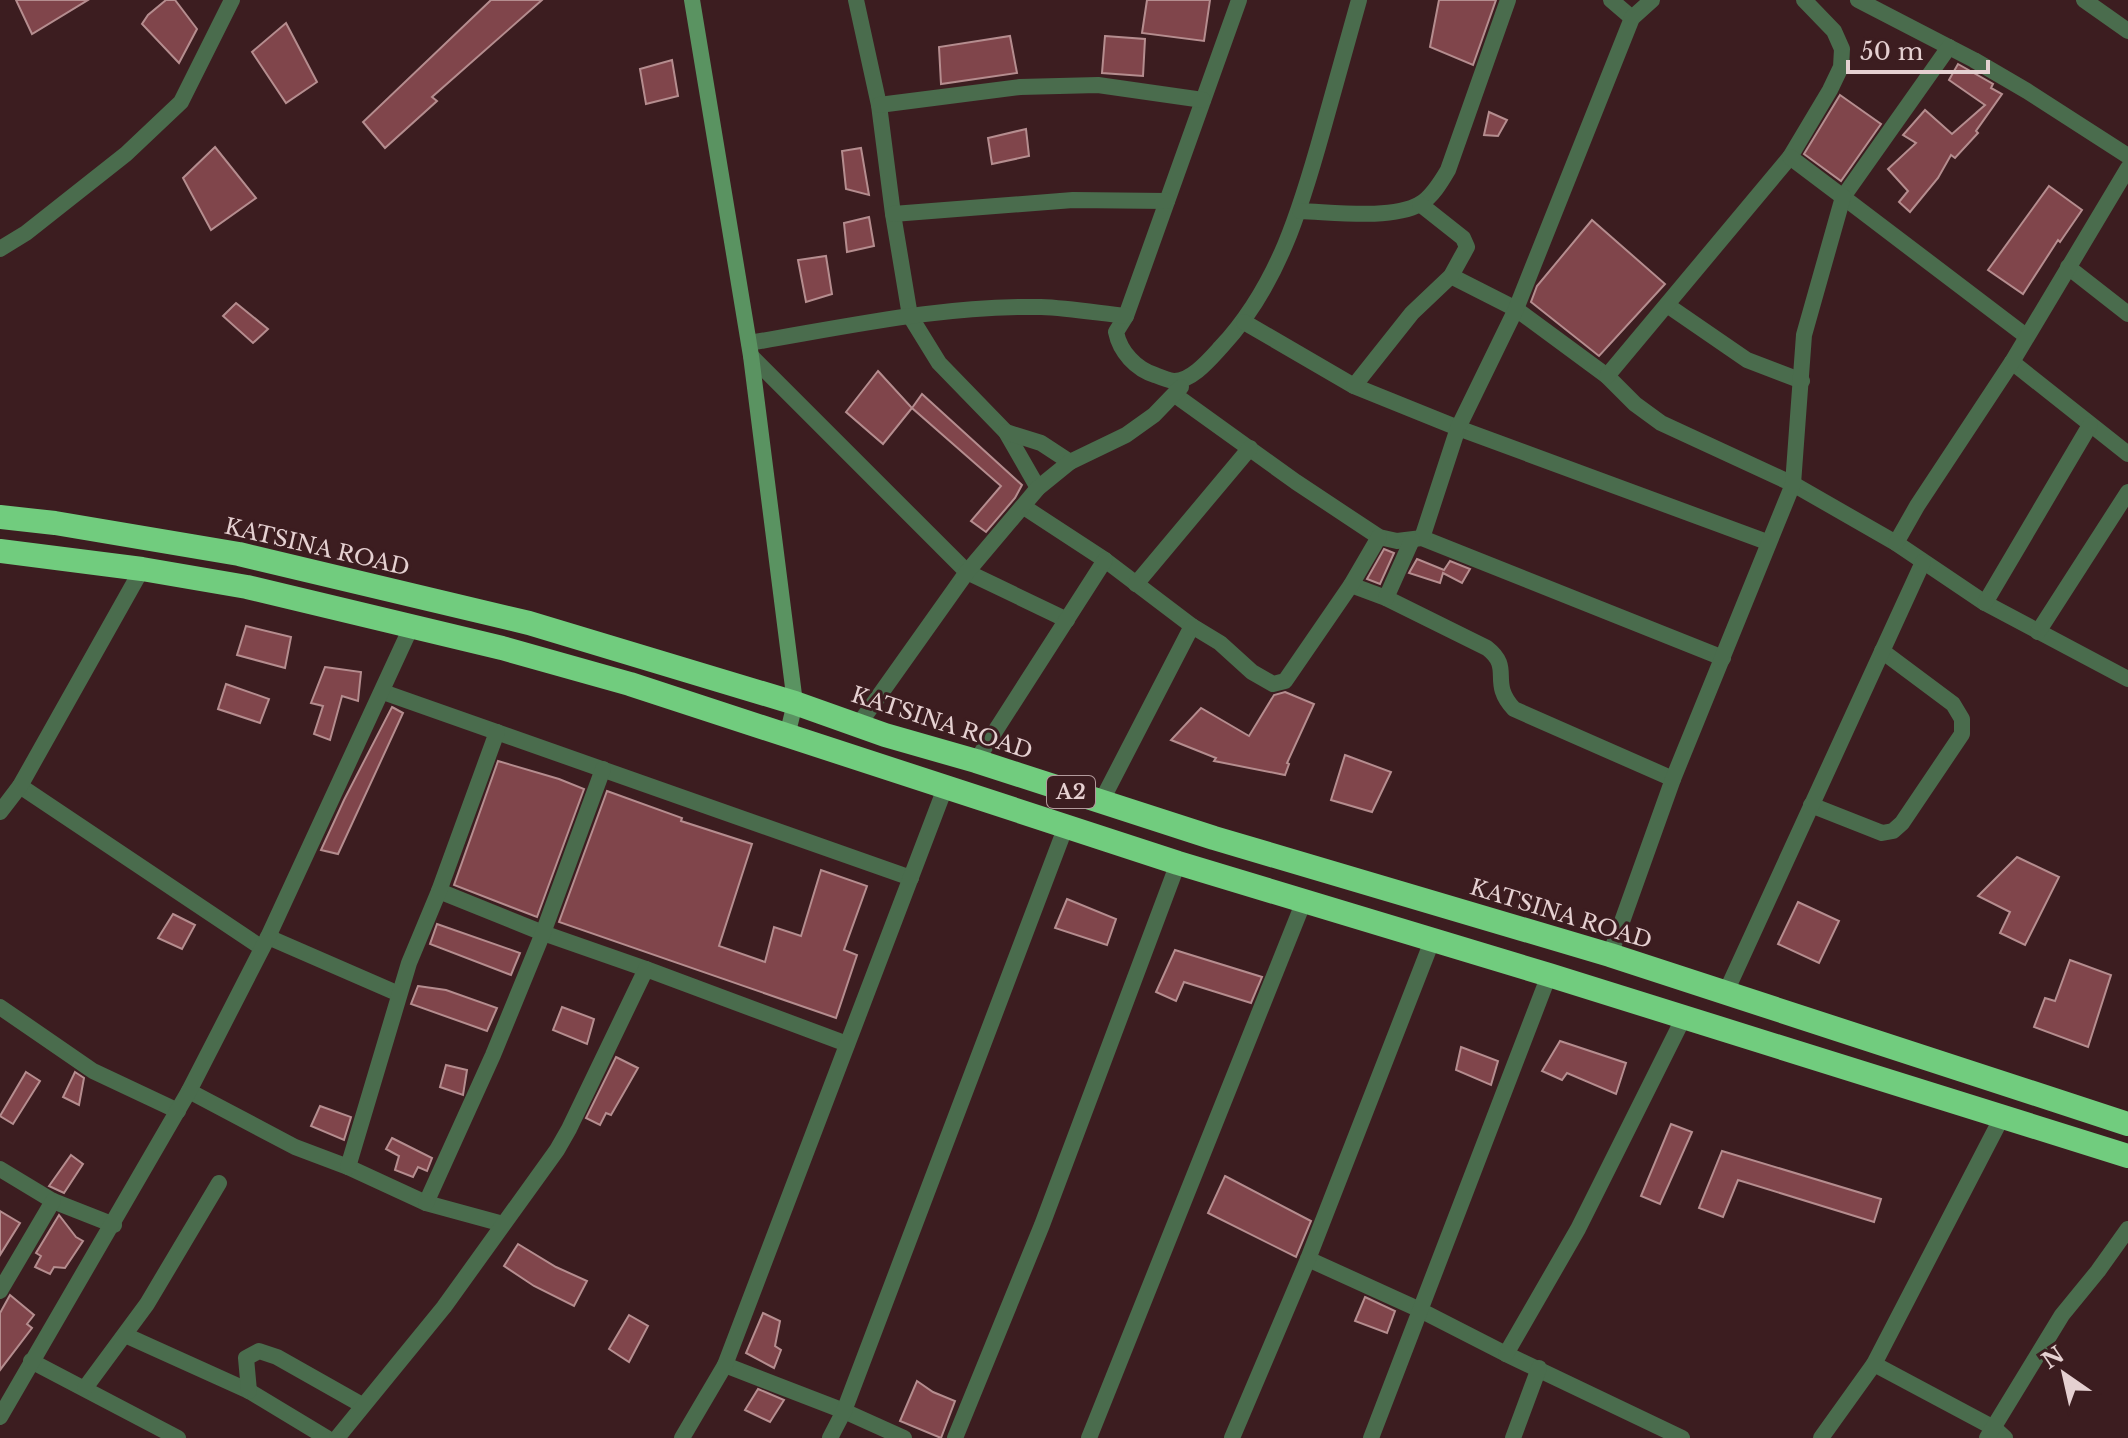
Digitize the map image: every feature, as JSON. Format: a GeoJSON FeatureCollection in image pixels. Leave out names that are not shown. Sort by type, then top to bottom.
{"type":"FeatureCollection","features":[{"type":"Feature","properties":{"kind":"highway","name":"KATSINA ROAD"},"geometry":{"type":"LineString","coordinates":[[0,517],[55,523],[254,558],[529,623],[795,703],[885,735],[1214,838],[1610,955],[2128,1124]]}},
{"type":"Feature","properties":{"kind":"highway","name":"A2"},"geometry":{"type":"LineString","coordinates":[[0,551],[142,569],[247,587],[412,625],[630,684],[1178,863],[2128,1156]]}},
{"type":"Feature","properties":{"kind":"main road"},"geometry":{"type":"LineString","coordinates":[[692,0],[750,350],[795,703],[787,736]]}},
{"type":"Feature","properties":{"kind":"street"},"geometry":{"type":"LineString","coordinates":[[0,249],[26,233],[126,154],[181,102],[232,0]]}},
{"type":"Feature","properties":{"kind":"street"},"geometry":{"type":"LineString","coordinates":[[856,0],[879,105],[910,316],[939,363],[1006,432],[1038,488]]}},
{"type":"Feature","properties":{"kind":"street"},"geometry":{"type":"LineString","coordinates":[[1189,377],[1173,381],[1149,373],[1128,357],[1118,343],[1116,332],[1126,316],[1239,0]]}},
{"type":"Feature","properties":{"kind":"street"},"geometry":{"type":"LineString","coordinates":[[859,724],[967,572],[1038,488],[1070,462],[1126,435],[1154,415],[1244,322],[1273,275],[1300,211],[1358,0]]}},
{"type":"Feature","properties":{"kind":"street"},"geometry":{"type":"LineString","coordinates":[[1300,211],[1384,213],[1420,204],[1436,188],[1448,170],[1508,0]]}},
{"type":"Feature","properties":{"kind":"street"},"geometry":{"type":"LineString","coordinates":[[1611,0],[1632,18]]}},
{"type":"Feature","properties":{"kind":"street"},"geometry":{"type":"LineString","coordinates":[[1386,598],[1417,539],[1458,428],[1516,309],[1632,18],[1652,0]]}},
{"type":"Feature","properties":{"kind":"street"},"geometry":{"type":"LineString","coordinates":[[1858,0],[2027,91],[2128,156]]}},
{"type":"Feature","properties":{"kind":"street"},"geometry":{"type":"LineString","coordinates":[[2084,0],[2128,31]]}},
{"type":"Feature","properties":{"kind":"street"},"geometry":{"type":"LineString","coordinates":[[1607,376],[1790,157],[1841,67],[1842,49],[1834,31],[1813,3]]}},
{"type":"Feature","properties":{"kind":"street"},"geometry":{"type":"LineString","coordinates":[[1610,955],[1673,779],[1793,484],[1804,335],[1843,197],[1949,47]]}},
{"type":"Feature","properties":{"kind":"street"},"geometry":{"type":"LineString","coordinates":[[879,105],[1020,87],[1098,85],[1203,100]]}},
{"type":"Feature","properties":{"kind":"street"},"geometry":{"type":"LineString","coordinates":[[1790,157],[2026,336]]}},
{"type":"Feature","properties":{"kind":"street"},"geometry":{"type":"LineString","coordinates":[[1896,543],[2012,362],[2128,168]]}},
{"type":"Feature","properties":{"kind":"street"},"geometry":{"type":"LineString","coordinates":[[893,214],[1073,200],[1167,201]]}},
{"type":"Feature","properties":{"kind":"street"},"geometry":{"type":"LineString","coordinates":[[1354,386],[1412,313],[1451,276],[1467,247],[1463,238],[1420,204]]}},
{"type":"Feature","properties":{"kind":"street"},"geometry":{"type":"LineString","coordinates":[[2068,267],[2128,314]]}},
{"type":"Feature","properties":{"kind":"street"},"geometry":{"type":"LineString","coordinates":[[1451,276],[1516,309],[1607,376],[1635,404],[1661,423],[1793,484],[1896,543],[1985,603],[2128,679]]}},
{"type":"Feature","properties":{"kind":"street"},"geometry":{"type":"LineString","coordinates":[[1667,305],[1747,360],[1802,381]]}},
{"type":"Feature","properties":{"kind":"street"},"geometry":{"type":"LineString","coordinates":[[750,350],[910,316],[989,308],[1043,307],[1126,316]]}},
{"type":"Feature","properties":{"kind":"street"},"geometry":{"type":"LineString","coordinates":[[1244,322],[1354,386],[1458,428],[1767,542]]}},
{"type":"Feature","properties":{"kind":"street"},"geometry":{"type":"LineString","coordinates":[[750,350],[967,572],[1067,620]]}},
{"type":"Feature","properties":{"kind":"street"},"geometry":{"type":"LineString","coordinates":[[2012,362],[2128,454]]}},
{"type":"Feature","properties":{"kind":"street"},"geometry":{"type":"LineString","coordinates":[[1175,395],[1379,537],[1397,541],[1417,539],[1723,658]]}},
{"type":"Feature","properties":{"kind":"street"},"geometry":{"type":"LineString","coordinates":[[1985,603],[2090,425]]}},
{"type":"Feature","properties":{"kind":"street"},"geometry":{"type":"LineString","coordinates":[[1006,432],[1041,443],[1070,462]]}},
{"type":"Feature","properties":{"kind":"street"},"geometry":{"type":"LineString","coordinates":[[1136,584],[1250,448]]}},
{"type":"Feature","properties":{"kind":"street"},"geometry":{"type":"LineString","coordinates":[[2038,632],[2128,492]]}},
{"type":"Feature","properties":{"kind":"street"},"geometry":{"type":"LineString","coordinates":[[1024,507],[1105,560],[1192,626],[1220,643],[1252,672],[1273,684],[1285,681],[1351,585],[1379,537]]}},
{"type":"Feature","properties":{"kind":"street"},"geometry":{"type":"LineString","coordinates":[[976,761],[1105,560]]}},
{"type":"Feature","properties":{"kind":"street"},"geometry":{"type":"LineString","coordinates":[[1726,992],[1923,562]]}},
{"type":"Feature","properties":{"kind":"street"},"geometry":{"type":"LineString","coordinates":[[0,812],[20,786],[142,569]]}},
{"type":"Feature","properties":{"kind":"street"},"geometry":{"type":"LineString","coordinates":[[1351,585],[1386,598],[1487,648],[1499,658],[1502,666],[1499,684],[1504,698],[1514,709],[1673,779]]}},
{"type":"Feature","properties":{"kind":"street"},"geometry":{"type":"LineString","coordinates":[[1,1414],[114,1225],[189,1091],[265,942],[412,625]]}},
{"type":"Feature","properties":{"kind":"street"},"geometry":{"type":"LineString","coordinates":[[1101,802],[1192,626]]}},
{"type":"Feature","properties":{"kind":"street"},"geometry":{"type":"LineString","coordinates":[[1811,805],[1882,833],[1893,831],[1902,823],[1962,734],[1962,719],[1953,704],[1882,651]]}},
{"type":"Feature","properties":{"kind":"street"},"geometry":{"type":"LineString","coordinates":[[383,692],[911,878]]}},
{"type":"Feature","properties":{"kind":"street"},"geometry":{"type":"LineString","coordinates":[[348,1167],[409,963],[439,891],[497,732]]}},
{"type":"Feature","properties":{"kind":"street"},"geometry":{"type":"LineString","coordinates":[[426,1203],[493,1055],[543,933],[603,769]]}},
{"type":"Feature","properties":{"kind":"street"},"geometry":{"type":"LineString","coordinates":[[20,786],[265,942],[399,994]]}},
{"type":"Feature","properties":{"kind":"street"},"geometry":{"type":"LineString","coordinates":[[682,1438],[725,1365],[945,788]]}},
{"type":"Feature","properties":{"kind":"street"},"geometry":{"type":"LineString","coordinates":[[830,1438],[844,1411],[1066,826]]}},
{"type":"Feature","properties":{"kind":"street"},"geometry":{"type":"LineString","coordinates":[[955,1438],[1042,1225],[1178,863]]}},
{"type":"Feature","properties":{"kind":"street"},"geometry":{"type":"LineString","coordinates":[[439,891],[543,933],[847,1044]]}},
{"type":"Feature","properties":{"kind":"street"},"geometry":{"type":"LineString","coordinates":[[1089,1438],[1304,901]]}},
{"type":"Feature","properties":{"kind":"street"},"geometry":{"type":"LineString","coordinates":[[1232,1438],[1308,1259],[1432,941]]}},
{"type":"Feature","properties":{"kind":"street"},"geometry":{"type":"LineString","coordinates":[[337,1438],[444,1307],[569,1129],[646,969]]}},
{"type":"Feature","properties":{"kind":"street"},"geometry":{"type":"LineString","coordinates":[[1371,1438],[1418,1309],[1549,975]]}},
{"type":"Feature","properties":{"kind":"street"},"geometry":{"type":"LineString","coordinates":[[0,1007],[93,1071],[178,1111]]}},
{"type":"Feature","properties":{"kind":"street"},"geometry":{"type":"LineString","coordinates":[[1506,1354],[1578,1229],[1684,1017]]}},
{"type":"Feature","properties":{"kind":"street"},"geometry":{"type":"LineString","coordinates":[[189,1091],[295,1147],[348,1167],[426,1203],[503,1224]]}},
{"type":"Feature","properties":{"kind":"street"},"geometry":{"type":"LineString","coordinates":[[1821,1438],[1874,1364],[2002,1117]]}},
{"type":"Feature","properties":{"kind":"street"},"geometry":{"type":"LineString","coordinates":[[0,1169],[53,1201],[114,1225]]}},
{"type":"Feature","properties":{"kind":"street"},"geometry":{"type":"LineString","coordinates":[[85,1388],[147,1304],[219,1183]]}},
{"type":"Feature","properties":{"kind":"street"},"geometry":{"type":"LineString","coordinates":[[0,1291],[53,1201]]}},
{"type":"Feature","properties":{"kind":"street"},"geometry":{"type":"LineString","coordinates":[[1874,1364],[1995,1435],[2062,1315],[2128,1229]]}},
{"type":"Feature","properties":{"kind":"street"},"geometry":{"type":"LineString","coordinates":[[1308,1259],[1539,1368],[1659,1433],[1682,1438]]}},
{"type":"Feature","properties":{"kind":"street"},"geometry":{"type":"LineString","coordinates":[[125,1335],[249,1391],[327,1438]]}},
{"type":"Feature","properties":{"kind":"street"},"geometry":{"type":"LineString","coordinates":[[249,1391],[246,1358],[259,1351],[277,1357],[362,1405]]}},
{"type":"Feature","properties":{"kind":"street"},"geometry":{"type":"LineString","coordinates":[[31,1361],[178,1438]]}},
{"type":"Feature","properties":{"kind":"street"},"geometry":{"type":"LineString","coordinates":[[725,1365],[904,1438]]}},
{"type":"Feature","properties":{"kind":"street"},"geometry":{"type":"LineString","coordinates":[[1513,1438],[1539,1368]]}},
{"type":"Feature","properties":{"kind":"building"},"geometry":{"type":"Polygon","coordinates":[[[16,0],[88,0],[32,34],[16,0]]]}},
{"type":"Feature","properties":{"kind":"building"},"geometry":{"type":"Polygon","coordinates":[[[166,0],[175,0],[197,29],[179,63],[142,24],[166,0]]]}},
{"type":"Feature","properties":{"kind":"building"},"geometry":{"type":"Polygon","coordinates":[[[491,0],[542,0],[432,97],[437,101],[385,148],[363,122],[491,0]]]}},
{"type":"Feature","properties":{"kind":"building"},"geometry":{"type":"Polygon","coordinates":[[[1147,0],[1210,0],[1204,41],[1142,33],[1147,0]]]}},
{"type":"Feature","properties":{"kind":"building"},"geometry":{"type":"Polygon","coordinates":[[[1439,0],[1496,0],[1473,65],[1430,47],[1439,0]]]}},
{"type":"Feature","properties":{"kind":"building"},"geometry":{"type":"Polygon","coordinates":[[[286,23],[317,82],[286,103],[252,52],[286,23]]]}},
{"type":"Feature","properties":{"kind":"building"},"geometry":{"type":"Polygon","coordinates":[[[1010,36],[1017,73],[941,84],[939,47],[1010,36]]]}},
{"type":"Feature","properties":{"kind":"building"},"geometry":{"type":"Polygon","coordinates":[[[1105,36],[1145,39],[1143,76],[1102,73],[1105,36]]]}},
{"type":"Feature","properties":{"kind":"building"},"geometry":{"type":"Polygon","coordinates":[[[672,60],[678,96],[646,104],[640,69],[672,60]]]}},
{"type":"Feature","properties":{"kind":"building"},"geometry":{"type":"Polygon","coordinates":[[[1958,64],[1993,84],[1991,88],[2002,94],[1976,131],[1978,133],[1955,158],[1951,155],[1938,178],[1910,212],[1899,202],[1908,191],[1888,169],[1916,143],[1903,135],[1925,110],[1952,134],[1985,105],[1949,80],[1958,64]]]}},
{"type":"Feature","properties":{"kind":"building"},"geometry":{"type":"Polygon","coordinates":[[[1840,95],[1881,124],[1841,181],[1804,154],[1840,95]]]}},
{"type":"Feature","properties":{"kind":"building"},"geometry":{"type":"Polygon","coordinates":[[[1489,112],[1507,120],[1498,136],[1484,135],[1489,112]]]}},
{"type":"Feature","properties":{"kind":"building"},"geometry":{"type":"Polygon","coordinates":[[[1026,129],[1029,156],[992,164],[988,138],[1026,129]]]}},
{"type":"Feature","properties":{"kind":"building"},"geometry":{"type":"Polygon","coordinates":[[[215,147],[256,198],[211,230],[183,178],[215,147]]]}},
{"type":"Feature","properties":{"kind":"building"},"geometry":{"type":"Polygon","coordinates":[[[861,148],[869,195],[846,189],[842,151],[861,148]]]}},
{"type":"Feature","properties":{"kind":"building"},"geometry":{"type":"Polygon","coordinates":[[[2049,186],[2082,210],[2023,294],[1988,270],[2049,186]]]}},
{"type":"Feature","properties":{"kind":"building"},"geometry":{"type":"Polygon","coordinates":[[[869,217],[874,246],[847,252],[844,223],[869,217]]]}},
{"type":"Feature","properties":{"kind":"building"},"geometry":{"type":"Polygon","coordinates":[[[1592,220],[1665,284],[1599,356],[1531,302],[1537,286],[1592,220]]]}},
{"type":"Feature","properties":{"kind":"building"},"geometry":{"type":"Polygon","coordinates":[[[826,256],[832,294],[806,302],[798,260],[826,256]]]}},
{"type":"Feature","properties":{"kind":"building"},"geometry":{"type":"Polygon","coordinates":[[[236,303],[268,329],[253,343],[223,316],[236,303]]]}},
{"type":"Feature","properties":{"kind":"building"},"geometry":{"type":"Polygon","coordinates":[[[878,371],[912,408],[883,444],[846,412],[878,371]]]}},
{"type":"Feature","properties":{"kind":"building"},"geometry":{"type":"Polygon","coordinates":[[[922,394],[1022,485],[986,532],[971,521],[1001,486],[912,408],[922,394]]]}},
{"type":"Feature","properties":{"kind":"building"},"geometry":{"type":"Polygon","coordinates":[[[1384,549],[1394,553],[1380,584],[1367,579],[1384,549]]]}},
{"type":"Feature","properties":{"kind":"building"},"geometry":{"type":"Polygon","coordinates":[[[1417,559],[1444,570],[1450,561],[1470,569],[1462,583],[1443,573],[1440,583],[1409,573],[1417,559]]]}},
{"type":"Feature","properties":{"kind":"building"},"geometry":{"type":"Polygon","coordinates":[[[246,626],[291,637],[285,668],[237,655],[246,626]]]}},
{"type":"Feature","properties":{"kind":"building"},"geometry":{"type":"Polygon","coordinates":[[[325,667],[361,672],[358,701],[342,696],[330,740],[314,734],[323,706],[311,703],[325,667]]]}},
{"type":"Feature","properties":{"kind":"building"},"geometry":{"type":"Polygon","coordinates":[[[226,684],[269,699],[260,723],[218,709],[226,684]]]}},
{"type":"Feature","properties":{"kind":"building"},"geometry":{"type":"Polygon","coordinates":[[[1285,692],[1314,704],[1287,763],[1285,775],[1214,761],[1216,758],[1171,740],[1201,708],[1249,736],[1274,695],[1285,692]]]}},
{"type":"Feature","properties":{"kind":"building"},"geometry":{"type":"Polygon","coordinates":[[[392,707],[403,713],[338,854],[321,850],[344,800],[392,707]]]}},
{"type":"Feature","properties":{"kind":"building"},"geometry":{"type":"Polygon","coordinates":[[[1345,755],[1391,772],[1372,812],[1331,800],[1345,755]]]}},
{"type":"Feature","properties":{"kind":"building"},"geometry":{"type":"Polygon","coordinates":[[[498,761],[584,789],[537,917],[454,885],[498,761]]]}},
{"type":"Feature","properties":{"kind":"building"},"geometry":{"type":"Polygon","coordinates":[[[607,791],[682,818],[681,821],[752,844],[719,946],[765,962],[774,927],[801,936],[821,870],[867,886],[844,950],[857,955],[836,1018],[559,922],[607,791]]]}},
{"type":"Feature","properties":{"kind":"building"},"geometry":{"type":"Polygon","coordinates":[[[2017,857],[2059,877],[2025,945],[2000,933],[2010,912],[1978,896],[2017,857]]]}},
{"type":"Feature","properties":{"kind":"building"},"geometry":{"type":"Polygon","coordinates":[[[1067,899],[1116,919],[1107,945],[1055,928],[1067,899]]]}},
{"type":"Feature","properties":{"kind":"building"},"geometry":{"type":"Polygon","coordinates":[[[1798,902],[1839,921],[1819,963],[1778,944],[1798,902]]]}},
{"type":"Feature","properties":{"kind":"building"},"geometry":{"type":"Polygon","coordinates":[[[173,914],[195,925],[182,949],[158,938],[173,914]]]}},
{"type":"Feature","properties":{"kind":"building"},"geometry":{"type":"Polygon","coordinates":[[[437,924],[520,953],[511,975],[430,944],[437,924]]]}},
{"type":"Feature","properties":{"kind":"building"},"geometry":{"type":"Polygon","coordinates":[[[1175,950],[1262,977],[1251,1003],[1184,982],[1176,1001],[1156,992],[1175,950]]]}},
{"type":"Feature","properties":{"kind":"building"},"geometry":{"type":"Polygon","coordinates":[[[2070,960],[2111,975],[2088,1047],[2034,1027],[2045,998],[2055,1001],[2070,960]]]}},
{"type":"Feature","properties":{"kind":"building"},"geometry":{"type":"Polygon","coordinates":[[[418,986],[446,990],[497,1008],[487,1031],[411,1004],[418,986]]]}},
{"type":"Feature","properties":{"kind":"building"},"geometry":{"type":"Polygon","coordinates":[[[562,1007],[594,1019],[587,1044],[553,1030],[562,1007]]]}},
{"type":"Feature","properties":{"kind":"building"},"geometry":{"type":"Polygon","coordinates":[[[1560,1041],[1626,1063],[1616,1094],[1567,1073],[1562,1080],[1542,1071],[1560,1041]]]}},
{"type":"Feature","properties":{"kind":"building"},"geometry":{"type":"Polygon","coordinates":[[[1461,1047],[1498,1061],[1491,1085],[1456,1070],[1461,1047]]]}},
{"type":"Feature","properties":{"kind":"building"},"geometry":{"type":"Polygon","coordinates":[[[616,1057],[638,1068],[611,1115],[606,1113],[600,1125],[586,1118],[616,1057]]]}},
{"type":"Feature","properties":{"kind":"building"},"geometry":{"type":"Polygon","coordinates":[[[446,1065],[467,1070],[463,1095],[440,1087],[446,1065]]]}},
{"type":"Feature","properties":{"kind":"building"},"geometry":{"type":"Polygon","coordinates":[[[26,1072],[40,1081],[13,1124],[0,1116],[26,1072]]]}},
{"type":"Feature","properties":{"kind":"building"},"geometry":{"type":"Polygon","coordinates":[[[75,1072],[84,1078],[79,1105],[63,1097],[75,1072]]]}},
{"type":"Feature","properties":{"kind":"building"},"geometry":{"type":"Polygon","coordinates":[[[320,1106],[351,1117],[344,1140],[311,1126],[320,1106]]]}},
{"type":"Feature","properties":{"kind":"building"},"geometry":{"type":"Polygon","coordinates":[[[1671,1124],[1692,1132],[1660,1204],[1641,1196],[1671,1124]]]}},
{"type":"Feature","properties":{"kind":"building"},"geometry":{"type":"Polygon","coordinates":[[[392,1138],[432,1158],[427,1171],[418,1167],[413,1177],[395,1170],[399,1156],[386,1149],[392,1138]]]}},
{"type":"Feature","properties":{"kind":"building"},"geometry":{"type":"Polygon","coordinates":[[[1722,1151],[1881,1199],[1874,1222],[1738,1180],[1723,1217],[1699,1208],[1722,1151]]]}},
{"type":"Feature","properties":{"kind":"building"},"geometry":{"type":"Polygon","coordinates":[[[71,1155],[83,1164],[64,1193],[49,1186],[71,1155]]]}},
{"type":"Feature","properties":{"kind":"building"},"geometry":{"type":"Polygon","coordinates":[[[1225,1176],[1311,1221],[1296,1257],[1208,1213],[1225,1176]]]}},
{"type":"Feature","properties":{"kind":"building"},"geometry":{"type":"Polygon","coordinates":[[[0,1211],[20,1223],[0,1255],[0,1211]]]}},
{"type":"Feature","properties":{"kind":"building"},"geometry":{"type":"Polygon","coordinates":[[[59,1215],[76,1237],[83,1241],[65,1268],[54,1267],[50,1274],[35,1267],[41,1256],[36,1253],[59,1215]]]}},
{"type":"Feature","properties":{"kind":"building"},"geometry":{"type":"Polygon","coordinates":[[[518,1244],[587,1281],[574,1306],[534,1286],[504,1266],[518,1244]]]}},
{"type":"Feature","properties":{"kind":"building"},"geometry":{"type":"Polygon","coordinates":[[[10,1295],[34,1315],[27,1324],[32,1328],[0,1370],[0,1313],[10,1295]]]}},
{"type":"Feature","properties":{"kind":"building"},"geometry":{"type":"Polygon","coordinates":[[[1365,1297],[1395,1311],[1387,1333],[1355,1321],[1365,1297]]]}},
{"type":"Feature","properties":{"kind":"building"},"geometry":{"type":"Polygon","coordinates":[[[763,1313],[780,1321],[775,1346],[781,1350],[774,1368],[746,1353],[763,1313]]]}},
{"type":"Feature","properties":{"kind":"building"},"geometry":{"type":"Polygon","coordinates":[[[629,1315],[648,1326],[629,1362],[609,1349],[629,1315]]]}},
{"type":"Feature","properties":{"kind":"building"},"geometry":{"type":"Polygon","coordinates":[[[917,1381],[955,1401],[941,1438],[900,1421],[917,1381]]]}},
{"type":"Feature","properties":{"kind":"building"},"geometry":{"type":"Polygon","coordinates":[[[758,1389],[784,1400],[770,1422],[745,1410],[758,1389]]]}}]}
